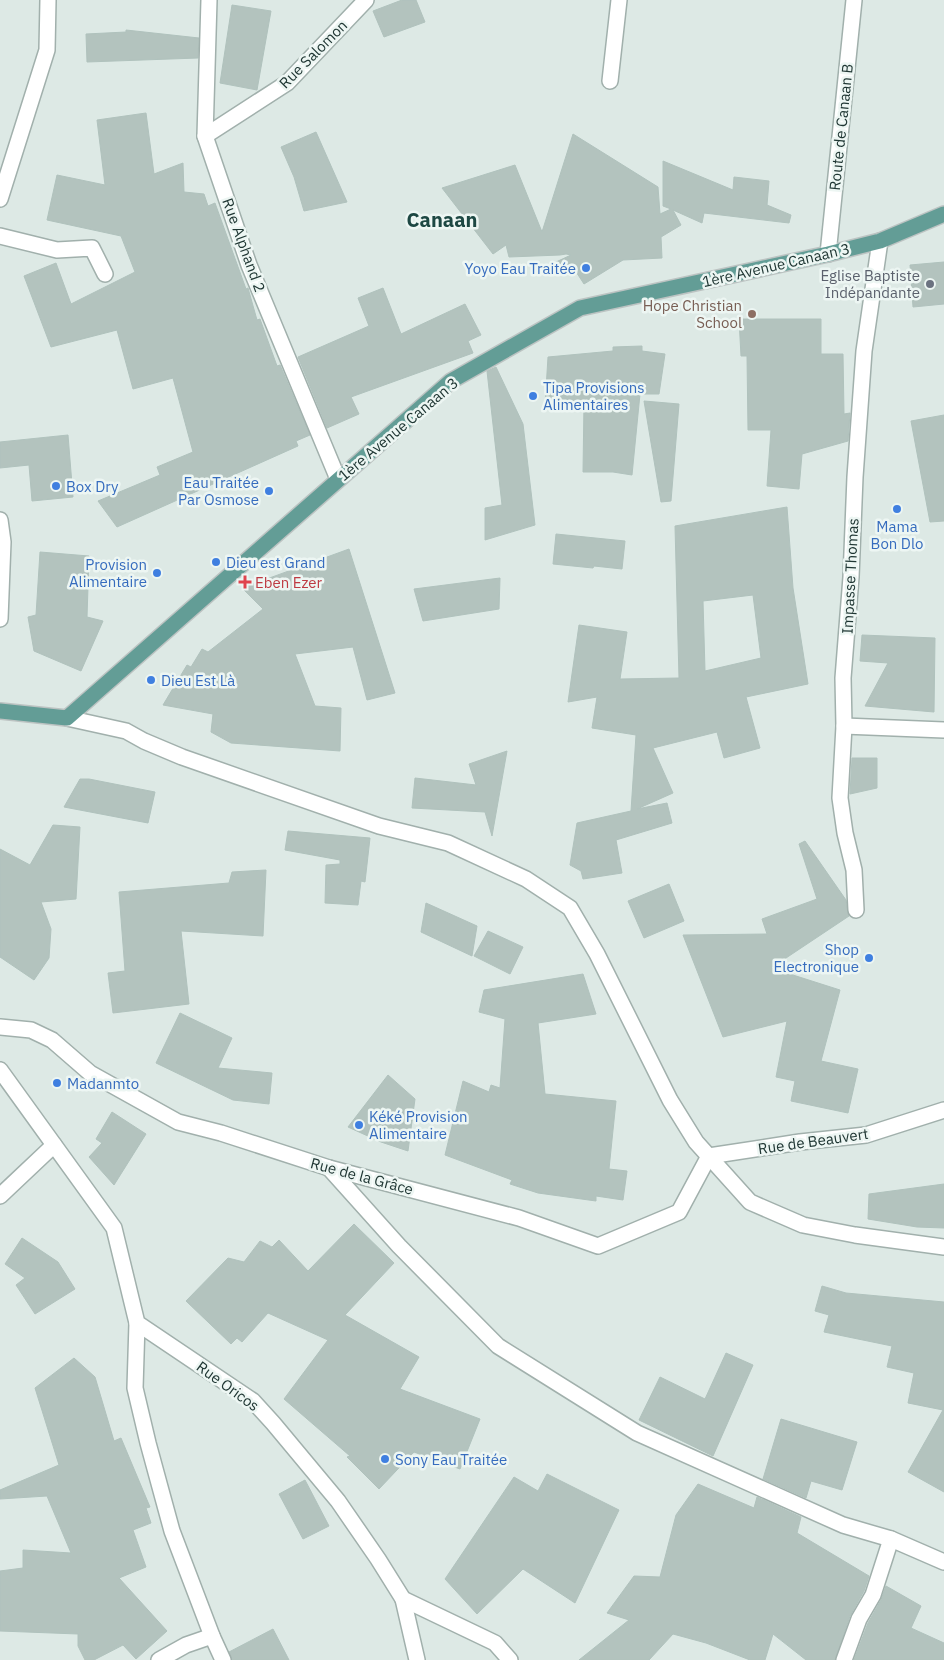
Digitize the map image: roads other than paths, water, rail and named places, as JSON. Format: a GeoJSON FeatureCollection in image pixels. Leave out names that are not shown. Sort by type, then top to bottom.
{"type":"FeatureCollection","features":[{"type":"Feature","properties":{"kind":"main road","name":"1ère Avenue Canaan 3"},"geometry":{"type":"LineString","coordinates":[[67,718],[451,381],[580,308],[880,241],[944,216]]}},
{"type":"Feature","properties":{"kind":"main road"},"geometry":{"type":"LineString","coordinates":[[0,712],[67,718]]}},
{"type":"Feature","properties":{"kind":"street"},"geometry":{"type":"LineString","coordinates":[[0,199],[47,50],[48,0]]}},
{"type":"Feature","properties":{"kind":"street","name":"Rue Alphand 2"},"geometry":{"type":"LineString","coordinates":[[209,0],[205,136],[249,265],[338,479]]}},
{"type":"Feature","properties":{"kind":"street","name":"Rue Salomon"},"geometry":{"type":"LineString","coordinates":[[205,136],[287,83],[366,0]]}},
{"type":"Feature","properties":{"kind":"street"},"geometry":{"type":"LineString","coordinates":[[610,81],[619,0]]}},
{"type":"Feature","properties":{"kind":"street","name":"Route de Canaan B"},"geometry":{"type":"LineString","coordinates":[[828,254],[854,0]]}},
{"type":"Feature","properties":{"kind":"street"},"geometry":{"type":"LineString","coordinates":[[0,236],[56,250],[92,248],[105,274]]}},
{"type":"Feature","properties":{"kind":"street","name":"Impasse Thomas"},"geometry":{"type":"LineString","coordinates":[[856,910],[854,870],[845,833],[840,798],[844,726],[844,678],[864,351],[880,241]]}},
{"type":"Feature","properties":{"kind":"street"},"geometry":{"type":"LineString","coordinates":[[0,520],[3,542],[0,619]]}},
{"type":"Feature","properties":{"kind":"street"},"geometry":{"type":"LineString","coordinates":[[67,718],[126,731],[182,757],[379,826],[448,843],[526,879],[570,908],[597,954],[670,1100],[696,1142],[750,1202],[803,1225],[855,1235],[944,1247]]}},
{"type":"Feature","properties":{"kind":"street"},"geometry":{"type":"LineString","coordinates":[[844,726],[944,730]]}},
{"type":"Feature","properties":{"kind":"street","name":"Rue de la Grâce"},"geometry":{"type":"LineString","coordinates":[[0,1027],[31,1030],[52,1040],[90,1073],[178,1122],[221,1133],[329,1168],[519,1218],[598,1246],[679,1212],[709,1156]]}},
{"type":"Feature","properties":{"kind":"street"},"geometry":{"type":"LineString","coordinates":[[0,1070],[114,1228],[137,1323],[135,1388],[172,1531],[223,1660]]}},
{"type":"Feature","properties":{"kind":"street","name":"Rue de Beauvert"},"geometry":{"type":"LineString","coordinates":[[709,1156],[800,1142],[866,1135],[944,1110]]}},
{"type":"Feature","properties":{"kind":"street"},"geometry":{"type":"LineString","coordinates":[[0,1196],[54,1145]]}},
{"type":"Feature","properties":{"kind":"street"},"geometry":{"type":"LineString","coordinates":[[329,1168],[399,1246],[498,1346],[636,1433],[843,1525],[891,1539],[944,1562]]}},
{"type":"Feature","properties":{"kind":"street","name":"Rue Oricos"},"geometry":{"type":"LineString","coordinates":[[137,1323],[246,1396],[260,1408],[338,1501],[403,1599]]}},
{"type":"Feature","properties":{"kind":"street"},"geometry":{"type":"LineString","coordinates":[[844,1660],[859,1619],[873,1594],[891,1539]]}},
{"type":"Feature","properties":{"kind":"street"},"geometry":{"type":"LineString","coordinates":[[403,1599],[417,1660]]}},
{"type":"Feature","properties":{"kind":"street"},"geometry":{"type":"LineString","coordinates":[[403,1599],[495,1644],[510,1660]]}},
{"type":"Feature","properties":{"kind":"street"},"geometry":{"type":"LineString","coordinates":[[159,1660],[186,1645],[212,1636]]}},
{"type":"Feature","properties":{"kind":"place","name":"Yoyo Eau Traitée"},"geometry":{"type":"Point","coordinates":[586,268]}},
{"type":"Feature","properties":{"kind":"place","name":"Eglise Baptiste Indépandante"},"geometry":{"type":"Point","coordinates":[930,284]}},
{"type":"Feature","properties":{"kind":"place","name":"Hope Christian School"},"geometry":{"type":"Point","coordinates":[752,314]}},
{"type":"Feature","properties":{"kind":"place","name":"Tipa Provisions Alimentaires"},"geometry":{"type":"Point","coordinates":[533,396]}},
{"type":"Feature","properties":{"kind":"place","name":"Box Dry"},"geometry":{"type":"Point","coordinates":[56,486]}},
{"type":"Feature","properties":{"kind":"place","name":"Eau Traitée Par Osmose"},"geometry":{"type":"Point","coordinates":[269,491]}},
{"type":"Feature","properties":{"kind":"place","name":"Mama Bon Dlo"},"geometry":{"type":"Point","coordinates":[897,509]}},
{"type":"Feature","properties":{"kind":"place","name":"Dieu est Grand"},"geometry":{"type":"Point","coordinates":[216,562]}},
{"type":"Feature","properties":{"kind":"place","name":"Provision Alimentaire"},"geometry":{"type":"Point","coordinates":[157,573]}},
{"type":"Feature","properties":{"kind":"place","name":"Eben Ezer"},"geometry":{"type":"Point","coordinates":[245,582]}},
{"type":"Feature","properties":{"kind":"place","name":"Dieu Est Là"},"geometry":{"type":"Point","coordinates":[151,680]}},
{"type":"Feature","properties":{"kind":"place","name":"Shop Electronique"},"geometry":{"type":"Point","coordinates":[869,958]}},
{"type":"Feature","properties":{"kind":"place","name":"Madanmto"},"geometry":{"type":"Point","coordinates":[57,1083]}},
{"type":"Feature","properties":{"kind":"place","name":"Kéké Provision Alimentaire"},"geometry":{"type":"Point","coordinates":[359,1125]}},
{"type":"Feature","properties":{"kind":"place","name":"Sony Eau Traitée"},"geometry":{"type":"Point","coordinates":[385,1459]}},
{"type":"Feature","properties":{"kind":"district","name":"Canaan"},"geometry":{"type":"Point","coordinates":[442,219]}}]}
